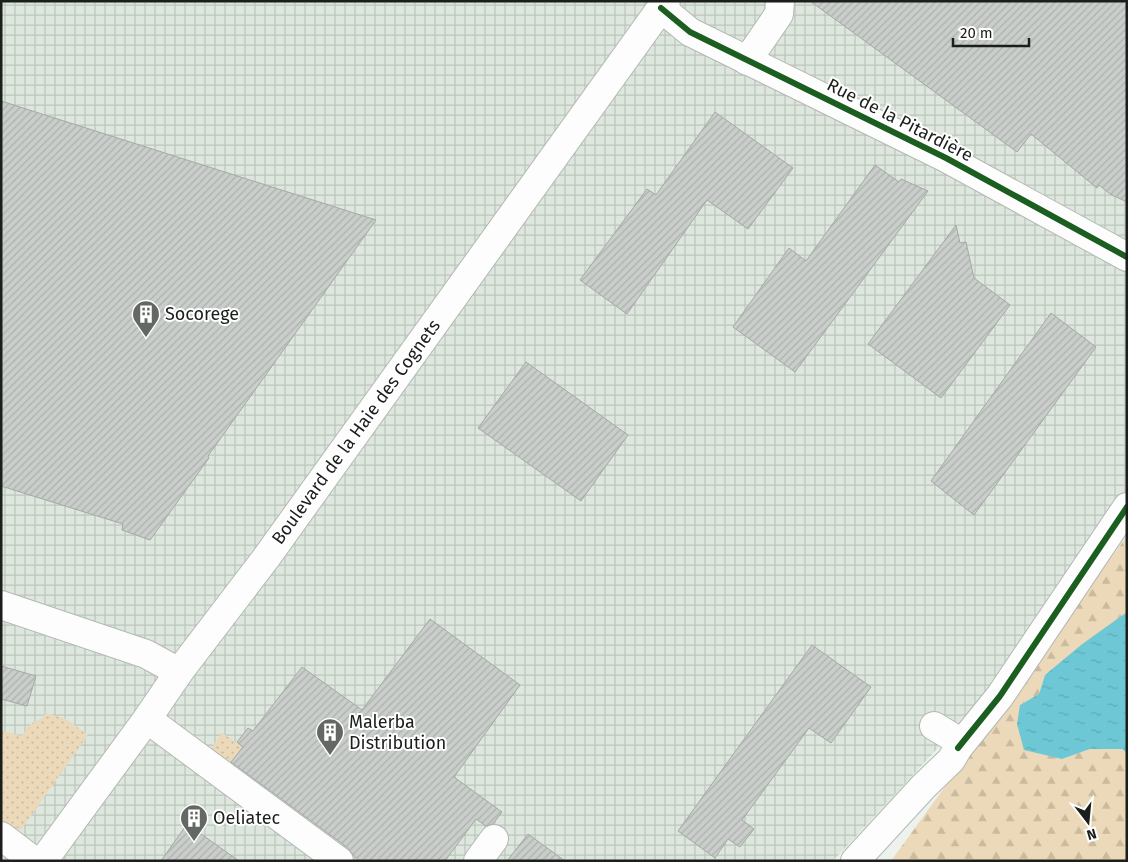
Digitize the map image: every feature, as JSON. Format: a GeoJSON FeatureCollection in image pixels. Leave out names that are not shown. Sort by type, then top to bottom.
{"type":"FeatureCollection","features":[{"type":"Feature","properties":{"kind":"main road"},"geometry":{"type":"LineString","coordinates":[[747,61],[779,14],[780,1]]}},
{"type":"Feature","properties":{"kind":"main road","name":"Rue de la Pitardière"},"geometry":{"type":"LineString","coordinates":[[664,5],[690,32],[946,158],[1127,257]]}},
{"type":"Feature","properties":{"kind":"main road","name":"Boulevard de la Haie des Cognets"},"geometry":{"type":"LineString","coordinates":[[43,861],[179,672],[266,558],[664,5]]}},
{"type":"Feature","properties":{"kind":"main road"},"geometry":{"type":"LineString","coordinates":[[855,861],[923,787],[951,760],[958,748],[1000,696],[1096,550],[1127,507]]}},
{"type":"Feature","properties":{"kind":"main road"},"geometry":{"type":"LineString","coordinates":[[1,605],[146,654],[179,672]]}},
{"type":"Feature","properties":{"kind":"main road"},"geometry":{"type":"LineString","coordinates":[[147,719],[339,861]]}},
{"type":"Feature","properties":{"kind":"main road"},"geometry":{"type":"LineString","coordinates":[[934,726],[954,738],[958,748]]}},
{"type":"Feature","properties":{"kind":"main road"},"geometry":{"type":"LineString","coordinates":[[1,836],[34,861]]}},
{"type":"Feature","properties":{"kind":"main road"},"geometry":{"type":"LineString","coordinates":[[478,861],[494,839]]}},
{"type":"Feature","properties":{"kind":"shaded area"},"geometry":{"type":"Polygon","coordinates":[[[1,1],[1127,1],[1127,492],[992,690],[833,861],[1,861],[1,1]]]}},
{"type":"Feature","properties":{"kind":"green space"},"geometry":{"type":"Polygon","coordinates":[[[1127,536],[1127,572],[1125,574],[1127,578],[1127,612],[1045,675],[1039,694],[1020,705],[1062,759],[1090,749],[1122,749],[1127,753],[1127,861],[891,861],[1127,536]]]}},
{"type":"Feature","properties":{"kind":"green space"},"geometry":{"type":"Polygon","coordinates":[[[46,713],[66,719],[88,735],[21,830],[1,820],[1,730],[21,736],[32,723],[41,719],[46,713]]]}},
{"type":"Feature","properties":{"kind":"green space"},"geometry":{"type":"Polygon","coordinates":[[[222,733],[243,747],[228,766],[208,753],[222,733]]]}},
{"type":"Feature","properties":{"kind":"water"},"geometry":{"type":"Polygon","coordinates":[[[1127,612],[1127,753],[1122,749],[1090,749],[1062,759],[1024,750],[1017,724],[1020,705],[1039,694],[1045,675],[1081,645],[1127,612]]]}},
{"type":"Feature","properties":{"kind":"building"},"geometry":{"type":"Polygon","coordinates":[[[810,1],[1127,1],[1127,202],[1110,194],[1099,185],[1097,188],[1031,134],[1017,152],[810,1]]]}},
{"type":"Feature","properties":{"kind":"building","name":"Socorege"},"geometry":{"type":"Polygon","coordinates":[[[1,101],[376,220],[150,540],[122,530],[123,524],[1,486],[1,101]]]}},
{"type":"Feature","properties":{"kind":"building"},"geometry":{"type":"Polygon","coordinates":[[[715,112],[793,168],[748,229],[707,200],[627,314],[580,280],[647,189],[656,195],[715,112]]]}},
{"type":"Feature","properties":{"kind":"building"},"geometry":{"type":"Polygon","coordinates":[[[875,165],[899,182],[901,179],[928,191],[795,372],[733,327],[789,248],[806,261],[875,165]]]}},
{"type":"Feature","properties":{"kind":"building"},"geometry":{"type":"Polygon","coordinates":[[[956,225],[960,243],[966,242],[974,278],[1010,305],[941,398],[868,344],[956,225]]]}},
{"type":"Feature","properties":{"kind":"building"},"geometry":{"type":"Polygon","coordinates":[[[1051,313],[1096,347],[974,515],[931,481],[1051,313]]]}},
{"type":"Feature","properties":{"kind":"building"},"geometry":{"type":"Polygon","coordinates":[[[526,362],[628,435],[581,501],[478,428],[526,362]]]}},
{"type":"Feature","properties":{"kind":"building","name":"Malerba Distribution"},"geometry":{"type":"Polygon","coordinates":[[[430,619],[520,685],[454,777],[502,812],[493,824],[486,826],[476,819],[445,861],[360,861],[348,848],[231,762],[243,747],[237,742],[248,728],[253,731],[302,667],[362,710],[430,619]]]}},
{"type":"Feature","properties":{"kind":"building"},"geometry":{"type":"Polygon","coordinates":[[[812,645],[871,687],[831,743],[809,728],[742,820],[754,829],[740,847],[728,839],[715,858],[678,831],[812,645]]]}},
{"type":"Feature","properties":{"kind":"building"},"geometry":{"type":"Polygon","coordinates":[[[1,666],[36,676],[27,706],[1,699],[1,666]]]}},
{"type":"Feature","properties":{"kind":"building","name":"Oeliatec"},"geometry":{"type":"Polygon","coordinates":[[[187,824],[239,861],[161,861],[187,824]]]}},
{"type":"Feature","properties":{"kind":"building"},"geometry":{"type":"Polygon","coordinates":[[[528,834],[565,861],[507,861],[528,834]]]}},
{"type":"Feature","properties":{"kind":"cycle path"},"geometry":{"type":"LineString","coordinates":[[661,8],[690,32],[946,158],[1127,257]]}},
{"type":"Feature","properties":{"kind":"cycle path"},"geometry":{"type":"LineString","coordinates":[[958,748],[1000,696],[1127,507]]}},
{"type":"Feature","properties":{"kind":"place","name":"Socorege"},"geometry":{"type":"Point","coordinates":[146,338]}},
{"type":"Feature","properties":{"kind":"place","name":"Malerba Distribution"},"geometry":{"type":"Point","coordinates":[330,756]}},
{"type":"Feature","properties":{"kind":"place","name":"Oeliatec"},"geometry":{"type":"Point","coordinates":[194,842]}}]}
